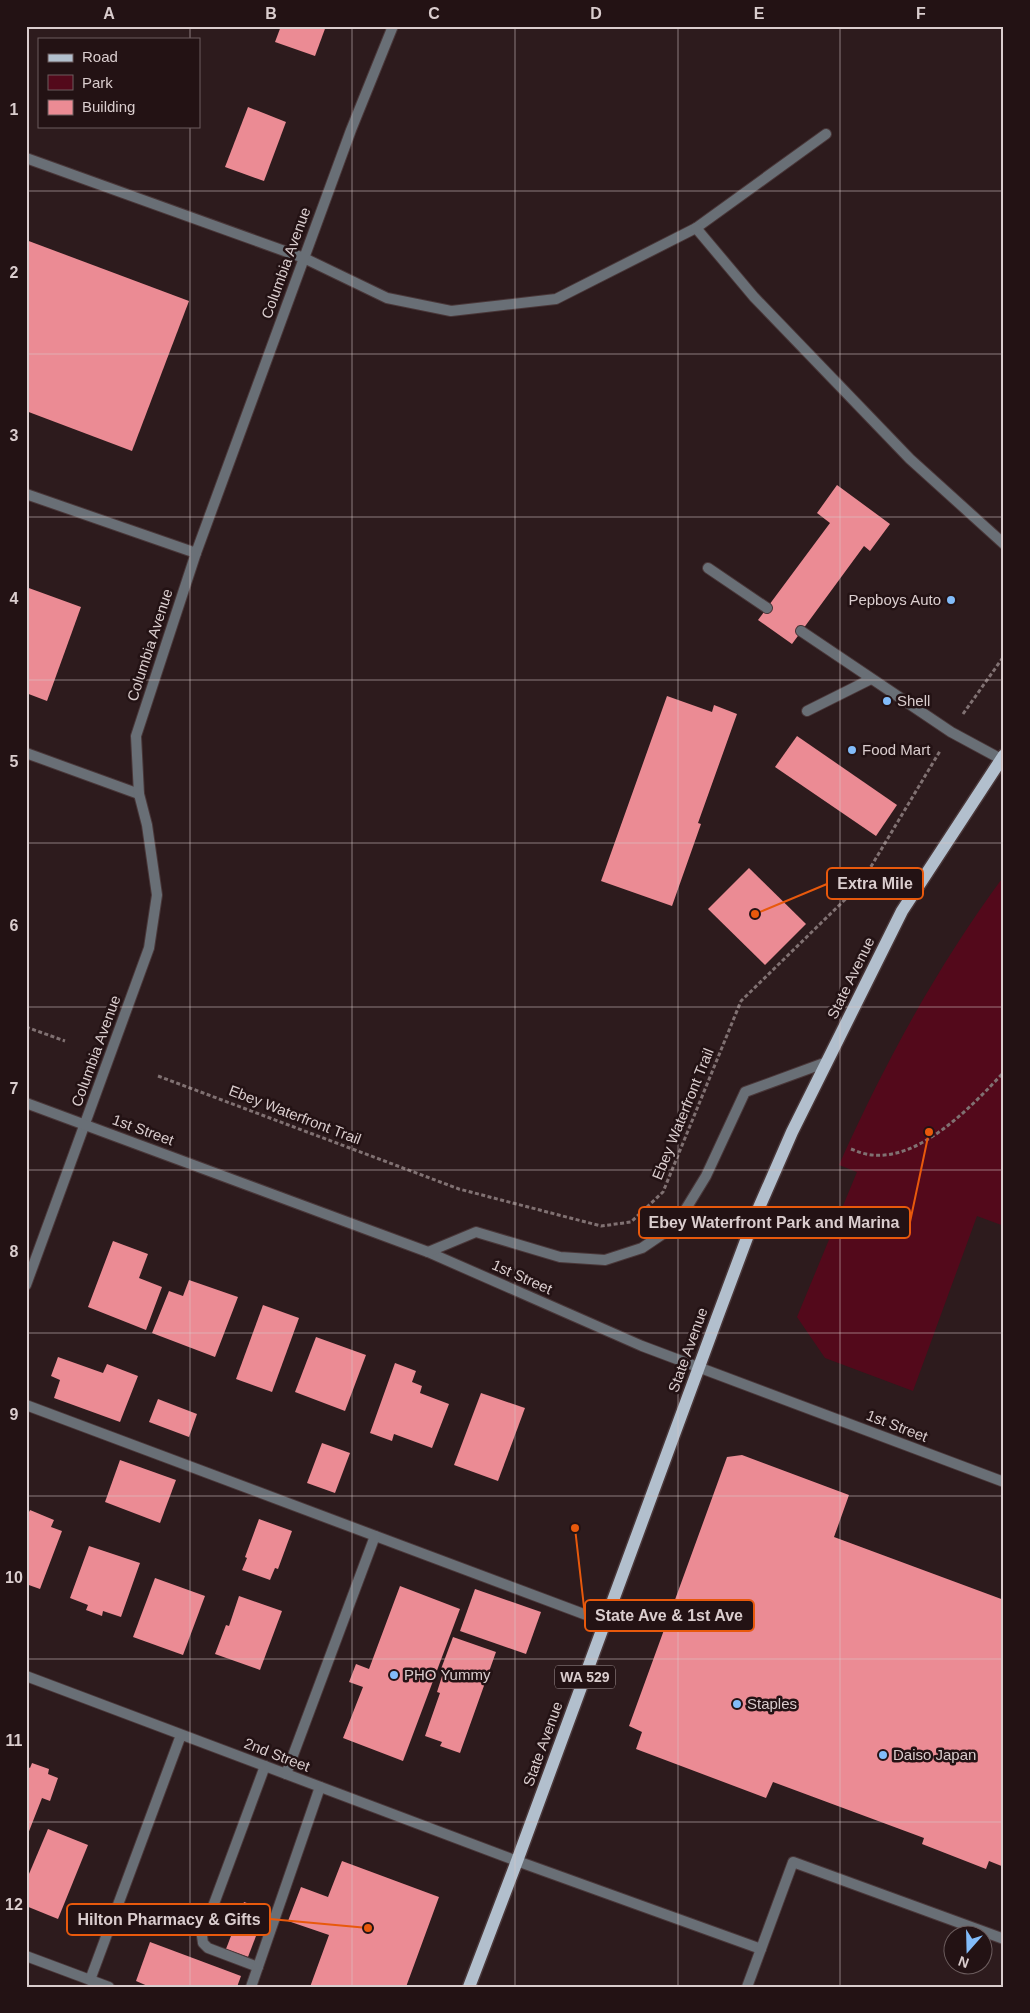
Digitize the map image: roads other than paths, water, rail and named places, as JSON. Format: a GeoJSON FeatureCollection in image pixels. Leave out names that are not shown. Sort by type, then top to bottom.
{"type":"FeatureCollection","features":[{"type":"Feature","properties":{"kind":"main road","name":"State Avenue"},"geometry":{"type":"LineString","coordinates":[[469,1987],[517,1862],[754,1219],[792,1132],[902,911],[1002,757]]}},
{"type":"Feature","properties":{"kind":"street","name":"Columbia Avenue"},"geometry":{"type":"LineString","coordinates":[[26,1285],[150,948],[157,895],[147,825],[139,794],[136,736],[196,553],[351,130],[392,26]]}},
{"type":"Feature","properties":{"kind":"street"},"geometry":{"type":"LineString","coordinates":[[26,158],[304,258],[387,298],[451,311],[556,299],[696,228],[826,134]]}},
{"type":"Feature","properties":{"kind":"street"},"geometry":{"type":"LineString","coordinates":[[696,228],[754,297],[910,459],[1004,544]]}},
{"type":"Feature","properties":{"kind":"street"},"geometry":{"type":"LineString","coordinates":[[26,494],[196,553]]}},
{"type":"Feature","properties":{"kind":"street"},"geometry":{"type":"LineString","coordinates":[[708,568],[767,608]]}},
{"type":"Feature","properties":{"kind":"street"},"geometry":{"type":"LineString","coordinates":[[801,632],[951,732],[1002,757]]}},
{"type":"Feature","properties":{"kind":"street"},"geometry":{"type":"LineString","coordinates":[[807,711],[871,679]]}},
{"type":"Feature","properties":{"kind":"street"},"geometry":{"type":"LineString","coordinates":[[26,753],[139,794]]}},
{"type":"Feature","properties":{"kind":"street"},"geometry":{"type":"LineString","coordinates":[[428,1252],[476,1232],[560,1257],[606,1260],[642,1248],[676,1225],[706,1176],[745,1092],[827,1062]]}},
{"type":"Feature","properties":{"kind":"street","name":"1st Street"},"geometry":{"type":"LineString","coordinates":[[26,1103],[428,1252],[642,1346],[1004,1482]]}},
{"type":"Feature","properties":{"kind":"street"},"geometry":{"type":"LineString","coordinates":[[26,1405],[605,1622]]}},
{"type":"Feature","properties":{"kind":"street"},"geometry":{"type":"LineString","coordinates":[[286,1774],[375,1536]]}},
{"type":"Feature","properties":{"kind":"street","name":"2nd Street"},"geometry":{"type":"LineString","coordinates":[[26,1676],[517,1862],[761,1949]]}},
{"type":"Feature","properties":{"kind":"street"},"geometry":{"type":"LineString","coordinates":[[90,1980],[181,1734]]}},
{"type":"Feature","properties":{"kind":"street"},"geometry":{"type":"LineString","coordinates":[[258,1967],[208,1948],[203,1942],[202,1936],[265,1766]]}},
{"type":"Feature","properties":{"kind":"street"},"geometry":{"type":"LineString","coordinates":[[251,1987],[320,1787]]}},
{"type":"Feature","properties":{"kind":"street"},"geometry":{"type":"LineString","coordinates":[[747,1987],[793,1862],[1004,1940]]}},
{"type":"Feature","properties":{"kind":"street"},"geometry":{"type":"LineString","coordinates":[[26,1956],[109,1987]]}},
{"type":"Feature","properties":{"kind":"place","name":"Pepboys Auto"},"geometry":{"type":"Point","coordinates":[951,600]}},
{"type":"Feature","properties":{"kind":"place","name":"Shell"},"geometry":{"type":"Point","coordinates":[887,701]}},
{"type":"Feature","properties":{"kind":"place","name":"Food Mart"},"geometry":{"type":"Point","coordinates":[852,750]}},
{"type":"Feature","properties":{"kind":"place","name":"Extra Mile"},"geometry":{"type":"Point","coordinates":[755,914]}},
{"type":"Feature","properties":{"kind":"place","name":"Ebey Waterfront Park and Marina"},"geometry":{"type":"Point","coordinates":[929,1132]}},
{"type":"Feature","properties":{"kind":"place","name":"State Ave & 1st Ave"},"geometry":{"type":"Point","coordinates":[575,1528]}},
{"type":"Feature","properties":{"kind":"place","name":"PHO Yummy"},"geometry":{"type":"Point","coordinates":[394,1675]}},
{"type":"Feature","properties":{"kind":"place","name":"Staples"},"geometry":{"type":"Point","coordinates":[737,1704]}},
{"type":"Feature","properties":{"kind":"place","name":"Daiso Japan"},"geometry":{"type":"Point","coordinates":[883,1755]}},
{"type":"Feature","properties":{"kind":"place","name":"Hilton Pharmacy & Gifts"},"geometry":{"type":"Point","coordinates":[368,1928]}}]}
